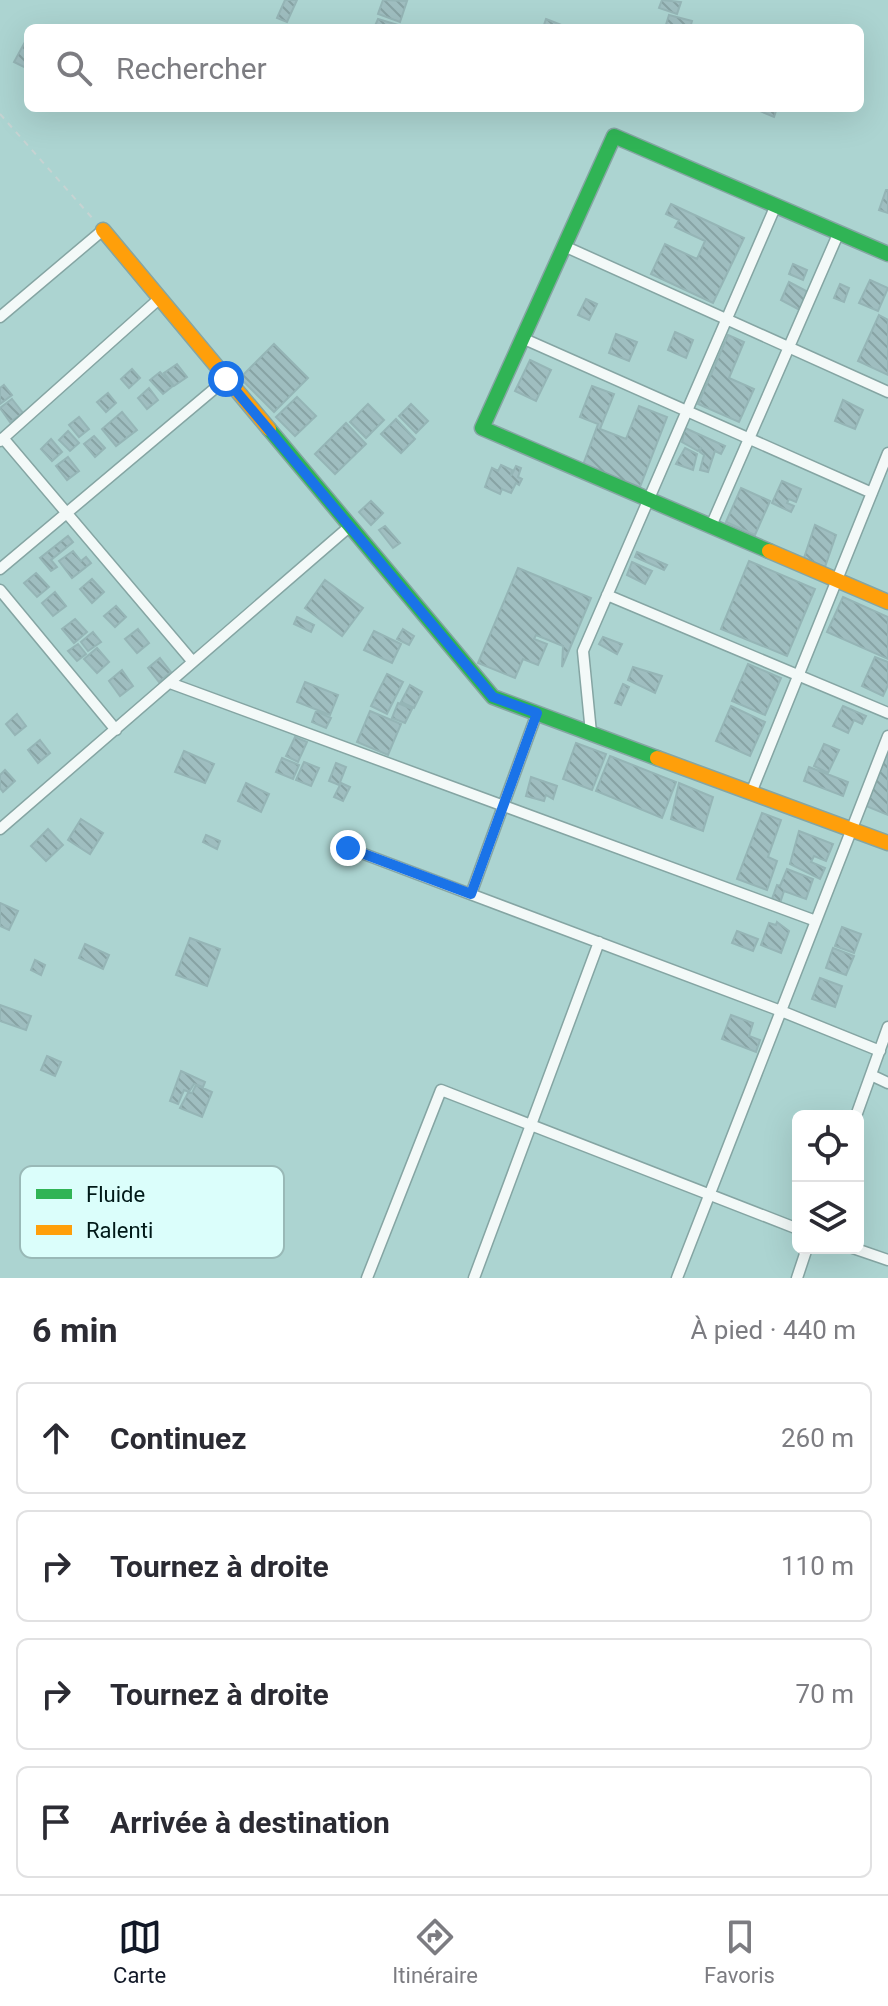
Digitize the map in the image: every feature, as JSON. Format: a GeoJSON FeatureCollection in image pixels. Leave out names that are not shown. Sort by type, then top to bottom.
{"type":"FeatureCollection","features":[{"type":"Feature","properties":{"kind":"street"},"geometry":{"type":"LineString","coordinates":[[888,254],[614,136],[482,428],[888,602]]}},
{"type":"Feature","properties":{"kind":"street"},"geometry":{"type":"LineString","coordinates":[[591,733],[583,651],[776,205]]}},
{"type":"Feature","properties":{"kind":"street"},"geometry":{"type":"LineString","coordinates":[[0,317],[103,230],[493,697],[888,843]]}},
{"type":"Feature","properties":{"kind":"street"},"geometry":{"type":"LineString","coordinates":[[711,526],[839,232]]}},
{"type":"Feature","properties":{"kind":"street"},"geometry":{"type":"LineString","coordinates":[[564,246],[888,392]]}},
{"type":"Feature","properties":{"kind":"street"},"geometry":{"type":"LineString","coordinates":[[160,298],[2,439],[193,662]]}},
{"type":"Feature","properties":{"kind":"street"},"geometry":{"type":"LineString","coordinates":[[522,338],[872,493]]}},
{"type":"Feature","properties":{"kind":"street"},"geometry":{"type":"LineString","coordinates":[[0,569],[226,379]]}},
{"type":"Feature","properties":{"kind":"street"},"geometry":{"type":"LineString","coordinates":[[751,793],[888,453]]}},
{"type":"Feature","properties":{"kind":"street"},"geometry":{"type":"LineString","coordinates":[[2,823],[116,730],[349,527]]}},
{"type":"Feature","properties":{"kind":"street"},"geometry":{"type":"LineString","coordinates":[[0,590],[116,730]]}},
{"type":"Feature","properties":{"kind":"street"},"geometry":{"type":"LineString","coordinates":[[607,595],[888,713]]}},
{"type":"Feature","properties":{"kind":"street"},"geometry":{"type":"LineString","coordinates":[[170,683],[816,921]]}},
{"type":"Feature","properties":{"kind":"street"},"geometry":{"type":"LineString","coordinates":[[471,894],[537,713]]}},
{"type":"Feature","properties":{"kind":"street"},"geometry":{"type":"LineString","coordinates":[[677,1278],[888,736]]}},
{"type":"Feature","properties":{"kind":"street"},"geometry":{"type":"LineString","coordinates":[[348,848],[880,1051]]}},
{"type":"Feature","properties":{"kind":"street"},"geometry":{"type":"LineString","coordinates":[[474,1278],[599,942]]}},
{"type":"Feature","properties":{"kind":"street"},"geometry":{"type":"LineString","coordinates":[[858,1110],[888,1027]]}},
{"type":"Feature","properties":{"kind":"street"},"geometry":{"type":"LineString","coordinates":[[871,1075],[888,1083]]}},
{"type":"Feature","properties":{"kind":"street"},"geometry":{"type":"LineString","coordinates":[[367,1278],[441,1090],[792,1227]]}},
{"type":"Feature","properties":{"kind":"street"},"geometry":{"type":"LineString","coordinates":[[864,1252],[888,1260]]}},
{"type":"Feature","properties":{"kind":"street"},"geometry":{"type":"LineString","coordinates":[[797,1278],[805,1254]]}},
{"type":"Feature","properties":{"kind":"path"},"geometry":{"type":"LineString","coordinates":[[0,114],[103,230]]}},
{"type":"Feature","properties":{"kind":"building"},"geometry":{"type":"Polygon","coordinates":[[[285,0],[297,0],[287,22],[277,18],[285,0]]]}},
{"type":"Feature","properties":{"kind":"building"},"geometry":{"type":"Polygon","coordinates":[[[383,0],[407,1],[400,22],[378,14],[383,0]]]}},
{"type":"Feature","properties":{"kind":"building"},"geometry":{"type":"Polygon","coordinates":[[[662,0],[681,2],[677,14],[659,8],[662,0]]]}},
{"type":"Feature","properties":{"kind":"building"},"geometry":{"type":"Polygon","coordinates":[[[669,15],[692,21],[691,24],[666,24],[669,15]]]}},
{"type":"Feature","properties":{"kind":"building"},"geometry":{"type":"Polygon","coordinates":[[[378,19],[395,24],[376,24],[378,19]]]}},
{"type":"Feature","properties":{"kind":"building"},"geometry":{"type":"Polygon","coordinates":[[[24,44],[24,67],[14,62],[24,44]]]}},
{"type":"Feature","properties":{"kind":"building"},"geometry":{"type":"Polygon","coordinates":[[[888,190],[888,213],[879,210],[888,190]]]}},
{"type":"Feature","properties":{"kind":"building"},"geometry":{"type":"Polygon","coordinates":[[[671,204],[744,238],[713,303],[651,274],[665,244],[697,259],[705,241],[675,227],[679,220],[666,214],[671,204]]]}},
{"type":"Feature","properties":{"kind":"building"},"geometry":{"type":"Polygon","coordinates":[[[793,264],[807,270],[803,280],[789,274],[793,264]]]}},
{"type":"Feature","properties":{"kind":"building"},"geometry":{"type":"Polygon","coordinates":[[[870,280],[888,288],[878,311],[859,303],[870,280]]]}},
{"type":"Feature","properties":{"kind":"building"},"geometry":{"type":"Polygon","coordinates":[[[789,282],[808,292],[800,310],[781,300],[789,282]]]}},
{"type":"Feature","properties":{"kind":"building"},"geometry":{"type":"Polygon","coordinates":[[[840,284],[849,288],[844,302],[834,298],[840,284]]]}},
{"type":"Feature","properties":{"kind":"building"},"geometry":{"type":"Polygon","coordinates":[[[586,299],[597,304],[589,320],[578,315],[586,299]]]}},
{"type":"Feature","properties":{"kind":"building"},"geometry":{"type":"Polygon","coordinates":[[[879,315],[888,320],[888,375],[858,361],[879,315]]]}},
{"type":"Feature","properties":{"kind":"building"},"geometry":{"type":"Polygon","coordinates":[[[675,332],[693,340],[686,358],[668,350],[675,332]]]}},
{"type":"Feature","properties":{"kind":"building"},"geometry":{"type":"Polygon","coordinates":[[[616,334],[637,342],[629,361],[609,353],[616,334]]]}},
{"type":"Feature","properties":{"kind":"building"},"geometry":{"type":"Polygon","coordinates":[[[728,335],[744,342],[729,378],[754,389],[739,422],[698,404],[728,335]]]}},
{"type":"Feature","properties":{"kind":"building"},"geometry":{"type":"Polygon","coordinates":[[[274,344],[308,378],[274,412],[240,378],[274,344]]]}},
{"type":"Feature","properties":{"kind":"building"},"geometry":{"type":"Polygon","coordinates":[[[530,360],[551,370],[536,401],[515,391],[530,360]]]}},
{"type":"Feature","properties":{"kind":"building"},"geometry":{"type":"Polygon","coordinates":[[[177,364],[187,377],[174,386],[164,373],[177,364]]]}},
{"type":"Feature","properties":{"kind":"building"},"geometry":{"type":"Polygon","coordinates":[[[132,369],[140,378],[129,388],[121,379],[132,369]]]}},
{"type":"Feature","properties":{"kind":"building"},"geometry":{"type":"Polygon","coordinates":[[[160,372],[173,386],[163,394],[150,380],[160,372]]]}},
{"type":"Feature","properties":{"kind":"building"},"geometry":{"type":"Polygon","coordinates":[[[4,385],[12,395],[0,404],[0,388],[4,385]]]}},
{"type":"Feature","properties":{"kind":"building"},"geometry":{"type":"Polygon","coordinates":[[[592,386],[614,394],[600,429],[626,439],[639,406],[667,417],[640,487],[583,465],[598,424],[580,417],[592,386]]]}},
{"type":"Feature","properties":{"kind":"building"},"geometry":{"type":"Polygon","coordinates":[[[149,388],[158,400],[147,409],[138,398],[149,388]]]}},
{"type":"Feature","properties":{"kind":"building"},"geometry":{"type":"Polygon","coordinates":[[[108,393],[116,403],[106,412],[97,402],[108,393]]]}},
{"type":"Feature","properties":{"kind":"building"},"geometry":{"type":"Polygon","coordinates":[[[297,397],[316,416],[295,436],[276,417],[297,397]]]}},
{"type":"Feature","properties":{"kind":"building"},"geometry":{"type":"Polygon","coordinates":[[[12,399],[23,413],[10,422],[0,408],[12,399]]]}},
{"type":"Feature","properties":{"kind":"building"},"geometry":{"type":"Polygon","coordinates":[[[843,400],[863,410],[855,429],[835,421],[843,400]]]}},
{"type":"Feature","properties":{"kind":"building"},"geometry":{"type":"Polygon","coordinates":[[[368,404],[384,420],[366,438],[350,422],[368,404]]]}},
{"type":"Feature","properties":{"kind":"building"},"geometry":{"type":"Polygon","coordinates":[[[411,404],[428,421],[416,433],[399,416],[411,404]]]}},
{"type":"Feature","properties":{"kind":"building"},"geometry":{"type":"Polygon","coordinates":[[[122,412],[137,430],[116,446],[102,429],[122,412]]]}},
{"type":"Feature","properties":{"kind":"building"},"geometry":{"type":"Polygon","coordinates":[[[79,417],[89,429],[79,437],[69,425],[79,417]]]}},
{"type":"Feature","properties":{"kind":"building"},"geometry":{"type":"Polygon","coordinates":[[[396,419],[415,439],[401,453],[381,434],[396,419]]]}},
{"type":"Feature","properties":{"kind":"building"},"geometry":{"type":"Polygon","coordinates":[[[346,423],[366,444],[335,474],[315,454],[346,423]]]}},
{"type":"Feature","properties":{"kind":"building"},"geometry":{"type":"Polygon","coordinates":[[[685,428],[725,446],[721,454],[715,451],[708,472],[700,470],[704,455],[700,452],[701,447],[698,451],[682,442],[685,428]]]}},
{"type":"Feature","properties":{"kind":"building"},"geometry":{"type":"Polygon","coordinates":[[[68,431],[79,443],[70,451],[59,440],[68,431]]]}},
{"type":"Feature","properties":{"kind":"building"},"geometry":{"type":"Polygon","coordinates":[[[94,436],[105,448],[95,457],[84,444],[94,436]]]}},
{"type":"Feature","properties":{"kind":"building"},"geometry":{"type":"Polygon","coordinates":[[[51,439],[62,452],[52,461],[41,449],[51,439]]]}},
{"type":"Feature","properties":{"kind":"building"},"geometry":{"type":"Polygon","coordinates":[[[685,448],[697,454],[693,470],[676,464],[685,448]]]}},
{"type":"Feature","properties":{"kind":"building"},"geometry":{"type":"Polygon","coordinates":[[[68,457],[79,471],[67,480],[56,466],[68,457]]]}},
{"type":"Feature","properties":{"kind":"building"},"geometry":{"type":"Polygon","coordinates":[[[501,465],[512,470],[511,476],[516,466],[521,468],[518,477],[522,479],[511,493],[502,489],[500,494],[485,487],[492,468],[498,471],[501,465]]]}},
{"type":"Feature","properties":{"kind":"building"},"geometry":{"type":"Polygon","coordinates":[[[782,481],[801,489],[796,502],[789,499],[787,503],[794,506],[791,512],[772,503],[782,481]]]}},
{"type":"Feature","properties":{"kind":"building"},"geometry":{"type":"Polygon","coordinates":[[[741,488],[770,501],[755,535],[726,522],[741,488]]]}},
{"type":"Feature","properties":{"kind":"building"},"geometry":{"type":"Polygon","coordinates":[[[371,501],[383,513],[371,525],[359,512],[371,501]]]}},
{"type":"Feature","properties":{"kind":"building"},"geometry":{"type":"Polygon","coordinates":[[[815,525],[836,535],[825,567],[804,558],[815,525]]]}},
{"type":"Feature","properties":{"kind":"building"},"geometry":{"type":"Polygon","coordinates":[[[385,526],[400,543],[393,548],[379,530],[385,526]]]}},
{"type":"Feature","properties":{"kind":"building"},"geometry":{"type":"Polygon","coordinates":[[[68,536],[73,542],[51,560],[57,567],[51,571],[40,558],[68,536]]]}},
{"type":"Feature","properties":{"kind":"building"},"geometry":{"type":"Polygon","coordinates":[[[73,551],[81,561],[86,557],[91,563],[72,578],[59,561],[73,551]]]}},
{"type":"Feature","properties":{"kind":"building"},"geometry":{"type":"Polygon","coordinates":[[[637,552],[667,565],[664,570],[635,557],[637,552]]]}},
{"type":"Feature","properties":{"kind":"building"},"geometry":{"type":"Polygon","coordinates":[[[749,561],[815,589],[787,656],[721,629],[749,561]]]}},
{"type":"Feature","properties":{"kind":"building"},"geometry":{"type":"Polygon","coordinates":[[[632,562],[652,571],[645,584],[627,575],[632,562]]]}},
{"type":"Feature","properties":{"kind":"building"},"geometry":{"type":"Polygon","coordinates":[[[518,568],[591,598],[562,667],[563,646],[536,635],[534,639],[547,644],[538,665],[523,659],[515,678],[478,663],[518,568]]]}},
{"type":"Feature","properties":{"kind":"building"},"geometry":{"type":"Polygon","coordinates":[[[36,573],[49,587],[37,597],[24,583],[36,573]]]}},
{"type":"Feature","properties":{"kind":"building"},"geometry":{"type":"Polygon","coordinates":[[[92,579],[104,592],[92,603],[80,589],[92,579]]]}},
{"type":"Feature","properties":{"kind":"building"},"geometry":{"type":"Polygon","coordinates":[[[325,580],[363,608],[342,636],[305,608],[325,580]]]}},
{"type":"Feature","properties":{"kind":"building"},"geometry":{"type":"Polygon","coordinates":[[[55,592],[66,606],[53,616],[42,603],[55,592]]]}},
{"type":"Feature","properties":{"kind":"building"},"geometry":{"type":"Polygon","coordinates":[[[843,597],[888,617],[888,659],[827,632],[843,597]]]}},
{"type":"Feature","properties":{"kind":"building"},"geometry":{"type":"Polygon","coordinates":[[[116,606],[126,617],[115,627],[104,616],[116,606]]]}},
{"type":"Feature","properties":{"kind":"building"},"geometry":{"type":"Polygon","coordinates":[[[297,617],[314,625],[311,632],[294,624],[297,617]]]}},
{"type":"Feature","properties":{"kind":"building"},"geometry":{"type":"Polygon","coordinates":[[[75,619],[87,632],[74,643],[62,629],[75,619]]]}},
{"type":"Feature","properties":{"kind":"building"},"geometry":{"type":"Polygon","coordinates":[[[138,629],[149,643],[137,653],[125,639],[138,629]]]}},
{"type":"Feature","properties":{"kind":"building"},"geometry":{"type":"Polygon","coordinates":[[[403,629],[414,636],[409,645],[397,639],[403,629]]]}},
{"type":"Feature","properties":{"kind":"building"},"geometry":{"type":"Polygon","coordinates":[[[374,631],[401,644],[392,663],[364,650],[374,631]]]}},
{"type":"Feature","properties":{"kind":"building"},"geometry":{"type":"Polygon","coordinates":[[[93,632],[101,642],[88,651],[81,642],[93,632]]]}},
{"type":"Feature","properties":{"kind":"building"},"geometry":{"type":"Polygon","coordinates":[[[603,637],[622,644],[617,654],[599,644],[603,637]]]}},
{"type":"Feature","properties":{"kind":"building"},"geometry":{"type":"Polygon","coordinates":[[[78,644],[86,654],[77,661],[68,651],[78,644]]]}},
{"type":"Feature","properties":{"kind":"building"},"geometry":{"type":"Polygon","coordinates":[[[97,648],[109,662],[97,673],[84,659],[97,648]]]}},
{"type":"Feature","properties":{"kind":"building"},"geometry":{"type":"Polygon","coordinates":[[[875,657],[888,662],[888,685],[883,696],[862,686],[875,657]]]}},
{"type":"Feature","properties":{"kind":"building"},"geometry":{"type":"Polygon","coordinates":[[[160,658],[171,672],[159,682],[148,668],[160,658]]]}},
{"type":"Feature","properties":{"kind":"building"},"geometry":{"type":"Polygon","coordinates":[[[748,664],[781,678],[765,715],[732,701],[748,664]]]}},
{"type":"Feature","properties":{"kind":"building"},"geometry":{"type":"Polygon","coordinates":[[[633,667],[662,676],[655,693],[628,680],[633,667]]]}},
{"type":"Feature","properties":{"kind":"building"},"geometry":{"type":"Polygon","coordinates":[[[122,670],[133,686],[120,696],[109,681],[122,670]]]}},
{"type":"Feature","properties":{"kind":"building"},"geometry":{"type":"Polygon","coordinates":[[[387,674],[403,682],[387,714],[371,706],[387,674]]]}},
{"type":"Feature","properties":{"kind":"building"},"geometry":{"type":"Polygon","coordinates":[[[305,682],[338,695],[330,715],[297,702],[305,682]]]}},
{"type":"Feature","properties":{"kind":"building"},"geometry":{"type":"Polygon","coordinates":[[[623,684],[629,687],[621,705],[615,703],[623,684]]]}},
{"type":"Feature","properties":{"kind":"building"},"geometry":{"type":"Polygon","coordinates":[[[410,685],[422,692],[414,708],[401,702],[410,685]]]}},
{"type":"Feature","properties":{"kind":"building"},"geometry":{"type":"Polygon","coordinates":[[[398,703],[412,709],[405,723],[392,718],[398,703]]]}},
{"type":"Feature","properties":{"kind":"building"},"geometry":{"type":"Polygon","coordinates":[[[731,706],[765,722],[750,756],[716,741],[731,706]]]}},
{"type":"Feature","properties":{"kind":"building"},"geometry":{"type":"Polygon","coordinates":[[[843,706],[866,716],[862,724],[854,720],[848,733],[833,726],[843,706]]]}},
{"type":"Feature","properties":{"kind":"building"},"geometry":{"type":"Polygon","coordinates":[[[316,711],[331,718],[326,728],[312,722],[316,711]]]}},
{"type":"Feature","properties":{"kind":"building"},"geometry":{"type":"Polygon","coordinates":[[[370,711],[401,724],[388,755],[357,742],[370,711]]]}},
{"type":"Feature","properties":{"kind":"building"},"geometry":{"type":"Polygon","coordinates":[[[17,714],[26,726],[15,735],[6,724],[17,714]]]}},
{"type":"Feature","properties":{"kind":"building"},"geometry":{"type":"Polygon","coordinates":[[[295,737],[307,742],[298,762],[286,756],[295,737]]]}},
{"type":"Feature","properties":{"kind":"building"},"geometry":{"type":"Polygon","coordinates":[[[40,740],[50,753],[38,763],[28,750],[40,740]]]}},
{"type":"Feature","properties":{"kind":"building"},"geometry":{"type":"Polygon","coordinates":[[[576,743],[606,754],[592,790],[563,779],[576,743]]]}},
{"type":"Feature","properties":{"kind":"building"},"geometry":{"type":"Polygon","coordinates":[[[824,744],[839,750],[828,773],[814,766],[824,744]]]}},
{"type":"Feature","properties":{"kind":"building"},"geometry":{"type":"Polygon","coordinates":[[[888,750],[888,815],[866,806],[888,750]]]}},
{"type":"Feature","properties":{"kind":"building"},"geometry":{"type":"Polygon","coordinates":[[[184,751],[214,764],[205,783],[175,772],[184,751]]]}},
{"type":"Feature","properties":{"kind":"building"},"geometry":{"type":"Polygon","coordinates":[[[610,756],[676,782],[662,818],[596,791],[610,756]]]}},
{"type":"Feature","properties":{"kind":"building"},"geometry":{"type":"Polygon","coordinates":[[[282,758],[299,765],[293,779],[276,772],[282,758]]]}},
{"type":"Feature","properties":{"kind":"building"},"geometry":{"type":"Polygon","coordinates":[[[304,762],[319,768],[311,786],[296,780],[304,762]]]}},
{"type":"Feature","properties":{"kind":"building"},"geometry":{"type":"Polygon","coordinates":[[[336,763],[346,767],[339,785],[329,781],[336,763]]]}},
{"type":"Feature","properties":{"kind":"building"},"geometry":{"type":"Polygon","coordinates":[[[809,767],[848,782],[843,796],[804,781],[809,767]]]}},
{"type":"Feature","properties":{"kind":"building"},"geometry":{"type":"Polygon","coordinates":[[[5,770],[15,781],[3,792],[0,775],[5,770]]]}},
{"type":"Feature","properties":{"kind":"building"},"geometry":{"type":"Polygon","coordinates":[[[531,777],[557,786],[553,799],[546,795],[544,801],[526,796],[531,777]]]}},
{"type":"Feature","properties":{"kind":"building"},"geometry":{"type":"Polygon","coordinates":[[[246,783],[269,794],[261,812],[238,801],[246,783]]]}},
{"type":"Feature","properties":{"kind":"building"},"geometry":{"type":"Polygon","coordinates":[[[341,783],[350,787],[343,801],[334,797],[341,783]]]}},
{"type":"Feature","properties":{"kind":"building"},"geometry":{"type":"Polygon","coordinates":[[[679,783],[713,797],[703,831],[671,819],[679,783]]]}},
{"type":"Feature","properties":{"kind":"building"},"geometry":{"type":"Polygon","coordinates":[[[762,813],[781,820],[768,857],[777,861],[767,890],[737,879],[762,813]]]}},
{"type":"Feature","properties":{"kind":"building"},"geometry":{"type":"Polygon","coordinates":[[[81,819],[103,833],[90,854],[68,840],[81,819]]]}},
{"type":"Feature","properties":{"kind":"building"},"geometry":{"type":"Polygon","coordinates":[[[48,829],[63,845],[46,861],[31,846],[48,829]]]}},
{"type":"Feature","properties":{"kind":"building"},"geometry":{"type":"Polygon","coordinates":[[[799,831],[833,844],[826,861],[814,856],[811,862],[825,868],[820,879],[790,864],[799,831]]]}},
{"type":"Feature","properties":{"kind":"building"},"geometry":{"type":"Polygon","coordinates":[[[206,835],[220,841],[217,849],[203,842],[206,835]]]}},
{"type":"Feature","properties":{"kind":"building"},"geometry":{"type":"Polygon","coordinates":[[[787,869],[813,879],[806,899],[784,891],[780,903],[772,899],[787,869]]]}},
{"type":"Feature","properties":{"kind":"building"},"geometry":{"type":"Polygon","coordinates":[[[0,903],[18,911],[9,930],[0,926],[0,903]]]}},
{"type":"Feature","properties":{"kind":"building"},"geometry":{"type":"Polygon","coordinates":[[[777,922],[789,931],[781,953],[761,945],[769,923],[776,925],[777,922]]]}},
{"type":"Feature","properties":{"kind":"building"},"geometry":{"type":"Polygon","coordinates":[[[842,927],[861,934],[854,953],[835,946],[842,927]]]}},
{"type":"Feature","properties":{"kind":"building"},"geometry":{"type":"Polygon","coordinates":[[[737,931],[758,939],[753,951],[732,943],[737,931]]]}},
{"type":"Feature","properties":{"kind":"building"},"geometry":{"type":"Polygon","coordinates":[[[190,938],[220,949],[207,986],[176,975],[190,938]]]}},
{"type":"Feature","properties":{"kind":"building"},"geometry":{"type":"Polygon","coordinates":[[[85,944],[109,955],[103,969],[79,958],[85,944]]]}},
{"type":"Feature","properties":{"kind":"building"},"geometry":{"type":"Polygon","coordinates":[[[833,948],[854,956],[846,975],[826,968],[833,948]]]}},
{"type":"Feature","properties":{"kind":"building"},"geometry":{"type":"Polygon","coordinates":[[[35,960],[45,965],[41,975],[31,970],[35,960]]]}},
{"type":"Feature","properties":{"kind":"building"},"geometry":{"type":"Polygon","coordinates":[[[820,978],[842,986],[835,1007],[812,999],[820,978]]]}},
{"type":"Feature","properties":{"kind":"building"},"geometry":{"type":"Polygon","coordinates":[[[0,1005],[31,1016],[26,1030],[0,1021],[0,1005]]]}},
{"type":"Feature","properties":{"kind":"building"},"geometry":{"type":"Polygon","coordinates":[[[731,1015],[753,1023],[749,1036],[760,1040],[756,1052],[722,1039],[731,1015]]]}},
{"type":"Feature","properties":{"kind":"building"},"geometry":{"type":"Polygon","coordinates":[[[47,1056],[61,1062],[55,1076],[41,1070],[47,1056]]]}},
{"type":"Feature","properties":{"kind":"building"},"geometry":{"type":"Polygon","coordinates":[[[181,1071],[205,1082],[203,1087],[194,1084],[189,1092],[184,1090],[178,1104],[170,1101],[181,1071]]]}},
{"type":"Feature","properties":{"kind":"building"},"geometry":{"type":"Polygon","coordinates":[[[196,1085],[212,1092],[202,1117],[180,1108],[196,1085]]]}},
{"type":"Feature","properties":{"kind":"traffic: fast"},"geometry":{"type":"LineString","coordinates":[[769,551],[482,428],[614,136],[888,254]]}},
{"type":"Feature","properties":{"kind":"traffic: fast"},"geometry":{"type":"LineString","coordinates":[[269,429],[493,697],[657,758]]}},
{"type":"Feature","properties":{"kind":"traffic: slow"},"geometry":{"type":"LineString","coordinates":[[103,230],[269,429]]}},
{"type":"Feature","properties":{"kind":"traffic: slow"},"geometry":{"type":"LineString","coordinates":[[769,551],[888,602]]}},
{"type":"Feature","properties":{"kind":"traffic: slow"},"geometry":{"type":"LineString","coordinates":[[657,758],[888,843]]}},
{"type":"Feature","properties":{"kind":"route"},"geometry":{"type":"LineString","coordinates":[[226,379],[493,697],[537,713],[471,894],[348,848]]}}]}
